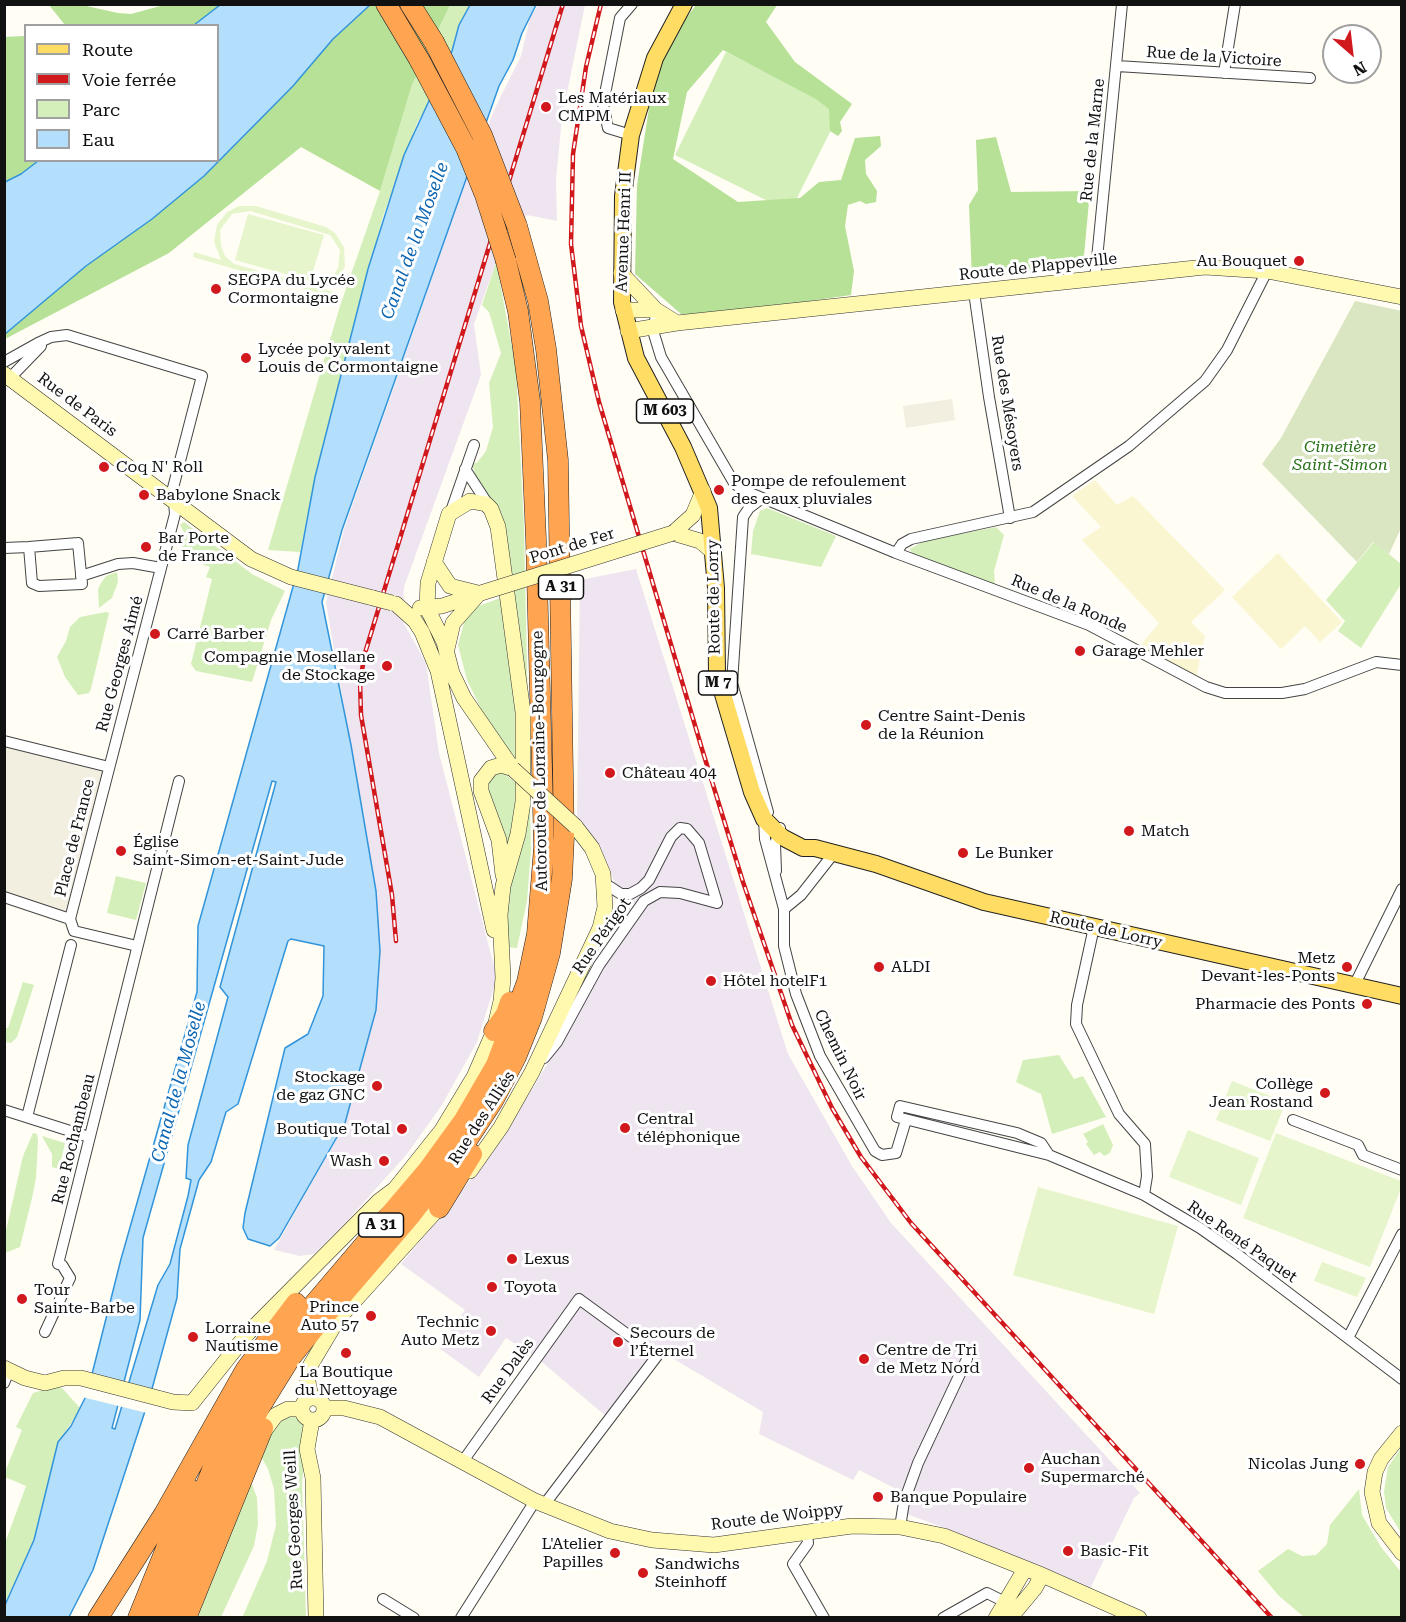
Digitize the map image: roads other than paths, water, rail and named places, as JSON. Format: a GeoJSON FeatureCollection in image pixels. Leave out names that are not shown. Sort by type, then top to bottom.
{"type":"FeatureCollection","features":[{"type":"Feature","properties":{"kind":"highway","name":"Autoroute de Lorraine-Bourgogne"},"geometry":{"type":"LineString","coordinates":[[153,1617],[220,1450],[255,1382],[296,1325],[448,1143],[496,1065],[526,982],[537,934],[543,877],[543,811],[530,401],[518,311],[506,261],[485,195],[466,148],[444,104],[386,4]]}},
{"type":"Feature","properties":{"kind":"highway","name":"Autoroute de Lorraine-Bourgogne"},"geometry":{"type":"LineString","coordinates":[[170,1617],[236,1456],[260,1407],[309,1334],[411,1215],[475,1129],[516,1057],[532,1017],[550,953],[562,879],[564,828],[558,460],[546,349],[538,302],[517,226],[482,135],[460,88],[410,4]]}},
{"type":"Feature","properties":{"kind":"highway"},"geometry":{"type":"LineString","coordinates":[[494,1031],[506,1014],[525,947],[537,830],[543,811]]}},
{"type":"Feature","properties":{"kind":"highway"},"geometry":{"type":"LineString","coordinates":[[439,1208],[489,1128],[528,1049],[547,993],[550,953]]}},
{"type":"Feature","properties":{"kind":"highway"},"geometry":{"type":"LineString","coordinates":[[98,1617],[164,1514],[246,1369],[269,1336],[395,1189]]}},
{"type":"Feature","properties":{"kind":"highway"},"geometry":{"type":"LineString","coordinates":[[186,1617],[257,1440],[278,1398],[338,1319]]}},
{"type":"Feature","properties":{"kind":"highway"},"geometry":{"type":"LineString","coordinates":[[138,1617],[220,1414]]}},
{"type":"Feature","properties":{"kind":"main road","name":"Avenue Henri II"},"geometry":{"type":"LineString","coordinates":[[684,4],[655,58],[631,135],[623,196],[621,273],[623,310],[636,358],[674,427],[703,491],[711,524]]}},
{"type":"Feature","properties":{"kind":"main road","name":"Route de Plappeville"},"geometry":{"type":"LineString","coordinates":[[628,332],[677,323],[1212,266],[1267,271],[1401,297]]}},
{"type":"Feature","properties":{"kind":"main road"},"geometry":{"type":"LineString","coordinates":[[621,273],[656,310],[677,323]]}},
{"type":"Feature","properties":{"kind":"main road"},"geometry":{"type":"LineString","coordinates":[[623,310],[656,310]]}},
{"type":"Feature","properties":{"kind":"main road","name":"Rue de Paris"},"geometry":{"type":"LineString","coordinates":[[6,379],[251,559],[273,571],[394,604]]}},
{"type":"Feature","properties":{"kind":"main road"},"geometry":{"type":"LineString","coordinates":[[673,533],[693,515],[703,491]]}},
{"type":"Feature","properties":{"kind":"main road"},"geometry":{"type":"LineString","coordinates":[[427,608],[428,583],[449,514],[470,501],[479,501],[491,509]]}},
{"type":"Feature","properties":{"kind":"main road","name":"Rue des Alliés"},"geometry":{"type":"LineString","coordinates":[[6,1374],[45,1383],[64,1378],[81,1378],[173,1402],[192,1403],[248,1333],[379,1201],[395,1189],[442,1130],[474,1077],[494,1031],[503,978],[501,951],[503,886],[518,834],[523,802],[523,723],[498,527],[491,509]]}},
{"type":"Feature","properties":{"kind":"main road","name":"Pont de Fer"},"geometry":{"type":"LineString","coordinates":[[481,593],[673,533],[711,524]]}},
{"type":"Feature","properties":{"kind":"main road","name":"Route de Lorry"},"geometry":{"type":"LineString","coordinates":[[711,524],[717,674],[752,792],[770,820],[803,848],[815,848],[886,867],[984,902],[1401,996]]}},
{"type":"Feature","properties":{"kind":"main road"},"geometry":{"type":"LineString","coordinates":[[673,533],[700,541],[713,552]]}},
{"type":"Feature","properties":{"kind":"main road"},"geometry":{"type":"LineString","coordinates":[[434,562],[450,586],[481,593]]}},
{"type":"Feature","properties":{"kind":"main road"},"geometry":{"type":"LineString","coordinates":[[394,604],[427,608],[453,603],[481,593]]}},
{"type":"Feature","properties":{"kind":"main road"},"geometry":{"type":"LineString","coordinates":[[447,649],[453,623],[481,593]]}},
{"type":"Feature","properties":{"kind":"main road","name":"Rue des Alliés"},"geometry":{"type":"LineString","coordinates":[[394,604],[415,621],[438,671],[501,951]]}},
{"type":"Feature","properties":{"kind":"main road","name":"Rue des Alliés"},"geometry":{"type":"LineString","coordinates":[[308,1409],[307,1376],[310,1366],[338,1319],[439,1208],[472,1168],[501,1127],[532,1072],[600,928],[605,907],[604,883],[592,848],[575,826],[513,769],[464,698],[452,673],[447,649],[427,608]]}},
{"type":"Feature","properties":{"kind":"main road"},"geometry":{"type":"LineString","coordinates":[[503,886],[499,840],[481,791],[481,781],[491,768],[501,765],[513,769]]}},
{"type":"Feature","properties":{"kind":"main road","name":"Route de Woippy"},"geometry":{"type":"LineString","coordinates":[[308,1409],[322,1416],[324,1408],[344,1408],[380,1417],[540,1503],[610,1531],[654,1540],[714,1545],[852,1526],[900,1527],[944,1536],[1139,1617]]}},
{"type":"Feature","properties":{"kind":"main road"},"geometry":{"type":"LineString","coordinates":[[257,1440],[276,1415],[288,1409],[308,1409]]}},
{"type":"Feature","properties":{"kind":"main road","name":"Rue Georges Weill"},"geometry":{"type":"LineString","coordinates":[[308,1409],[307,1449],[313,1479],[316,1617]]}},
{"type":"Feature","properties":{"kind":"main road"},"geometry":{"type":"LineString","coordinates":[[1401,1433],[1381,1459],[1375,1472],[1371,1492],[1378,1523],[1401,1553]]}},
{"type":"Feature","properties":{"kind":"main road"},"geometry":{"type":"LineString","coordinates":[[1010,1610],[1025,1569]]}},
{"type":"Feature","properties":{"kind":"main road"},"geometry":{"type":"LineString","coordinates":[[996,1617],[1010,1610],[1035,1588],[1041,1575]]}},
{"type":"Feature","properties":{"kind":"street"},"geometry":{"type":"LineString","coordinates":[[631,135],[608,128],[603,104],[620,18],[632,4]]}},
{"type":"Feature","properties":{"kind":"street","name":"Rue de la Marne"},"geometry":{"type":"LineString","coordinates":[[1095,279],[1122,4]]}},
{"type":"Feature","properties":{"kind":"street"},"geometry":{"type":"LineString","coordinates":[[1224,73],[1235,4]]}},
{"type":"Feature","properties":{"kind":"street","name":"Rue de la Victoire"},"geometry":{"type":"LineString","coordinates":[[1117,66],[1310,78]]}},
{"type":"Feature","properties":{"kind":"street"},"geometry":{"type":"LineString","coordinates":[[896,553],[902,544],[911,539],[1033,512],[1129,446],[1193,393],[1227,350],[1267,271]]}},
{"type":"Feature","properties":{"kind":"street","name":"Rue des Mésoyers"},"geometry":{"type":"LineString","coordinates":[[975,292],[989,397],[1010,518]]}},
{"type":"Feature","properties":{"kind":"street"},"geometry":{"type":"LineString","coordinates":[[654,328],[656,310]]}},
{"type":"Feature","properties":{"kind":"street","name":"Rue de la Ronde"},"geometry":{"type":"LineString","coordinates":[[654,328],[661,357],[734,483],[761,499],[896,553],[1089,625],[1206,687],[1225,693],[1282,693],[1305,689],[1376,662],[1401,665]]}},
{"type":"Feature","properties":{"kind":"street","name":"Rue Georges Aimé"},"geometry":{"type":"LineString","coordinates":[[51,337],[67,335],[202,376],[175,482],[173,500],[175,514],[109,768]]}},
{"type":"Feature","properties":{"kind":"street"},"geometry":{"type":"LineString","coordinates":[[4,362],[51,337]]}},
{"type":"Feature","properties":{"kind":"street"},"geometry":{"type":"LineString","coordinates":[[6,379],[51,337]]}},
{"type":"Feature","properties":{"kind":"street"},"geometry":{"type":"LineString","coordinates":[[449,514],[474,445]]}},
{"type":"Feature","properties":{"kind":"street"},"geometry":{"type":"LineString","coordinates":[[465,469],[491,509]]}},
{"type":"Feature","properties":{"kind":"street"},"geometry":{"type":"LineString","coordinates":[[761,499],[749,508],[743,517],[732,683],[770,820]]}},
{"type":"Feature","properties":{"kind":"street"},"geometry":{"type":"LineString","coordinates":[[4,548],[78,543],[81,584],[35,585],[31,580],[29,547]]}},
{"type":"Feature","properties":{"kind":"street"},"geometry":{"type":"LineString","coordinates":[[81,576],[118,564],[133,562],[161,568]]}},
{"type":"Feature","properties":{"kind":"street","name":"Place de France"},"geometry":{"type":"LineString","coordinates":[[4,741],[109,768],[70,919],[4,897]]}},
{"type":"Feature","properties":{"kind":"street","name":"Rue Rochambeau"},"geometry":{"type":"LineString","coordinates":[[45,1332],[70,1278],[62,1265],[58,1264],[115,1035],[118,1032],[137,946],[179,781]]}},
{"type":"Feature","properties":{"kind":"street","name":"Chemin Noir"},"geometry":{"type":"LineString","coordinates":[[770,820],[763,828],[784,909],[784,946],[801,1009],[820,1056],[875,1151],[882,1155],[896,1153]]}},
{"type":"Feature","properties":{"kind":"street","name":"Chemin Noir"},"geometry":{"type":"LineString","coordinates":[[770,820],[777,857],[776,878]]}},
{"type":"Feature","properties":{"kind":"street","name":"Rue Périgot"},"geometry":{"type":"LineString","coordinates":[[532,1072],[556,1042],[581,993],[644,901],[660,892],[680,893],[717,903],[699,843],[687,829],[680,828],[671,837],[650,880],[641,888],[630,894],[621,894],[604,883]]}},
{"type":"Feature","properties":{"kind":"street"},"geometry":{"type":"LineString","coordinates":[[784,909],[801,895],[834,853]]}},
{"type":"Feature","properties":{"kind":"street"},"geometry":{"type":"LineString","coordinates":[[1354,986],[1401,889]]}},
{"type":"Feature","properties":{"kind":"street"},"geometry":{"type":"LineString","coordinates":[[70,919],[74,930],[137,946]]}},
{"type":"Feature","properties":{"kind":"street"},"geometry":{"type":"LineString","coordinates":[[1094,927],[1077,1005],[1076,1024],[1119,1114],[1145,1144],[1148,1176],[1144,1195]]}},
{"type":"Feature","properties":{"kind":"street"},"geometry":{"type":"LineString","coordinates":[[27,1117],[71,945]]}},
{"type":"Feature","properties":{"kind":"street"},"geometry":{"type":"LineString","coordinates":[[4,1110],[89,1137]]}},
{"type":"Feature","properties":{"kind":"street","name":"Rue René Paquet"},"geometry":{"type":"LineString","coordinates":[[896,1153],[906,1120],[1049,1155],[1144,1195],[1200,1228],[1237,1254],[1401,1379]]}},
{"type":"Feature","properties":{"kind":"street"},"geometry":{"type":"LineString","coordinates":[[1293,1120],[1358,1145],[1363,1155],[1401,1170]]}},
{"type":"Feature","properties":{"kind":"street"},"geometry":{"type":"LineString","coordinates":[[1348,1338],[1401,1234]]}},
{"type":"Feature","properties":{"kind":"street","name":"Rue Dalès"},"geometry":{"type":"LineString","coordinates":[[463,1461],[579,1299],[657,1356],[540,1503]]}},
{"type":"Feature","properties":{"kind":"street"},"geometry":{"type":"LineString","coordinates":[[900,1527],[904,1502],[918,1463],[967,1359]]}},
{"type":"Feature","properties":{"kind":"street"},"geometry":{"type":"LineString","coordinates":[[461,1617],[540,1503]]}},
{"type":"Feature","properties":{"kind":"street"},"geometry":{"type":"LineString","coordinates":[[807,1534],[808,1543],[793,1564],[824,1617]]}},
{"type":"Feature","properties":{"kind":"street"},"geometry":{"type":"LineString","coordinates":[[943,1617],[987,1593],[1010,1610]]}},
{"type":"Feature","properties":{"kind":"street"},"geometry":{"type":"LineString","coordinates":[[384,1599],[414,1617]]}},
{"type":"Feature","properties":{"kind":"water"},"geometry":{"type":"Polygon","coordinates":[[[220,5],[370,5],[333,39],[293,86],[219,161],[219,24],[195,24],[220,5]]]}},
{"type":"Feature","properties":{"kind":"water","name":"Canal de la Moselle"},"geometry":{"type":"Polygon","coordinates":[[[470,5],[536,5],[522,33],[513,60],[499,86],[342,530],[322,602],[351,745],[376,891],[380,951],[376,1010],[345,1123],[279,1238],[270,1246],[248,1239],[243,1228],[245,1213],[285,1048],[308,1034],[323,996],[324,946],[291,939],[288,941],[238,1104],[226,1112],[211,1162],[199,1180],[180,1249],[177,1298],[150,1396],[93,1570],[69,1617],[5,1618],[5,1605],[34,1540],[58,1442],[71,1426],[87,1394],[121,1259],[197,992],[198,926],[298,569],[315,477],[368,269],[404,155],[452,51],[459,25],[470,5]],[[272,781],[143,1238],[140,1320],[112,1428],[115,1429],[158,1285],[170,1264],[188,1196],[191,1180],[186,1178],[188,1145],[228,997],[220,987],[276,782],[272,781]]]}},
{"type":"Feature","properties":{"kind":"water"},"geometry":{"type":"Polygon","coordinates":[[[37,162],[218,162],[152,219],[86,266],[5,334],[5,182],[37,162]]]}},
{"type":"Feature","properties":{"kind":"railway"},"geometry":{"type":"LineString","coordinates":[[396,941],[392,895],[361,715],[360,681],[365,653],[563,4]]}},
{"type":"Feature","properties":{"kind":"railway"},"geometry":{"type":"LineString","coordinates":[[601,4],[586,67],[573,154],[571,244],[581,326],[599,402],[702,749],[743,882],[792,1025],[832,1108],[861,1157],[911,1223],[1272,1618]]}},
{"type":"Feature","properties":{"kind":"place","name":"Les Matériaux CMPM"},"geometry":{"type":"Point","coordinates":[546,107]}},
{"type":"Feature","properties":{"kind":"place","name":"Au Bouquet"},"geometry":{"type":"Point","coordinates":[1299,261]}},
{"type":"Feature","properties":{"kind":"place","name":"SEGPA du Lycée Cormontaigne"},"geometry":{"type":"Point","coordinates":[216,289]}},
{"type":"Feature","properties":{"kind":"place","name":"Lycée polyvalent Louis de Cormontaigne"},"geometry":{"type":"Point","coordinates":[246,358]}},
{"type":"Feature","properties":{"kind":"place","name":"Coq N' Roll"},"geometry":{"type":"Point","coordinates":[104,467]}},
{"type":"Feature","properties":{"kind":"place","name":"Pompe de refoulement des eaux pluviales"},"geometry":{"type":"Point","coordinates":[719,490]}},
{"type":"Feature","properties":{"kind":"place","name":"Babylone Snack"},"geometry":{"type":"Point","coordinates":[144,495]}},
{"type":"Feature","properties":{"kind":"place","name":"Bar Porte de France"},"geometry":{"type":"Point","coordinates":[146,547]}},
{"type":"Feature","properties":{"kind":"place","name":"Carré Barber"},"geometry":{"type":"Point","coordinates":[155,634]}},
{"type":"Feature","properties":{"kind":"place","name":"Garage Mehler"},"geometry":{"type":"Point","coordinates":[1080,651]}},
{"type":"Feature","properties":{"kind":"place","name":"Compagnie Mosellane de Stockage"},"geometry":{"type":"Point","coordinates":[387,666]}},
{"type":"Feature","properties":{"kind":"place","name":"Centre Saint-Denis de la Réunion"},"geometry":{"type":"Point","coordinates":[866,725]}},
{"type":"Feature","properties":{"kind":"place","name":"Château 404"},"geometry":{"type":"Point","coordinates":[610,773]}},
{"type":"Feature","properties":{"kind":"place","name":"Match"},"geometry":{"type":"Point","coordinates":[1129,831]}},
{"type":"Feature","properties":{"kind":"place","name":"Église Saint-Simon-et-Saint-Jude"},"geometry":{"type":"Point","coordinates":[121,851]}},
{"type":"Feature","properties":{"kind":"place","name":"Le Bunker"},"geometry":{"type":"Point","coordinates":[963,853]}},
{"type":"Feature","properties":{"kind":"place","name":"ALDI"},"geometry":{"type":"Point","coordinates":[879,967]}},
{"type":"Feature","properties":{"kind":"place","name":"Metz Devant-les-Ponts"},"geometry":{"type":"Point","coordinates":[1347,967]}},
{"type":"Feature","properties":{"kind":"place","name":"Hôtel hotelF1"},"geometry":{"type":"Point","coordinates":[711,981]}},
{"type":"Feature","properties":{"kind":"place","name":"Pharmacie des Ponts"},"geometry":{"type":"Point","coordinates":[1367,1004]}},
{"type":"Feature","properties":{"kind":"place","name":"Stockage de gaz GNC"},"geometry":{"type":"Point","coordinates":[377,1086]}},
{"type":"Feature","properties":{"kind":"place","name":"Collège Jean Rostand"},"geometry":{"type":"Point","coordinates":[1325,1093]}},
{"type":"Feature","properties":{"kind":"place","name":"Central téléphonique"},"geometry":{"type":"Point","coordinates":[625,1128]}},
{"type":"Feature","properties":{"kind":"place","name":"Boutique Total"},"geometry":{"type":"Point","coordinates":[402,1129]}},
{"type":"Feature","properties":{"kind":"place","name":"Wash"},"geometry":{"type":"Point","coordinates":[384,1161]}},
{"type":"Feature","properties":{"kind":"place","name":"Lexus"},"geometry":{"type":"Point","coordinates":[512,1259]}},
{"type":"Feature","properties":{"kind":"place","name":"Toyota"},"geometry":{"type":"Point","coordinates":[492,1287]}},
{"type":"Feature","properties":{"kind":"place","name":"Tour Sainte-Barbe"},"geometry":{"type":"Point","coordinates":[22,1299]}},
{"type":"Feature","properties":{"kind":"place","name":"Prince Auto 57"},"geometry":{"type":"Point","coordinates":[371,1316]}},
{"type":"Feature","properties":{"kind":"place","name":"Technic Auto Metz"},"geometry":{"type":"Point","coordinates":[491,1331]}},
{"type":"Feature","properties":{"kind":"place","name":"Lorraine Nautisme"},"geometry":{"type":"Point","coordinates":[193,1337]}},
{"type":"Feature","properties":{"kind":"place","name":"Secours de l’Éternel"},"geometry":{"type":"Point","coordinates":[618,1342]}},
{"type":"Feature","properties":{"kind":"place","name":"La Boutique du Nettoyage"},"geometry":{"type":"Point","coordinates":[346,1353]}},
{"type":"Feature","properties":{"kind":"place","name":"Centre de Tri de Metz Nord"},"geometry":{"type":"Point","coordinates":[864,1359]}},
{"type":"Feature","properties":{"kind":"place","name":"Nicolas Jung"},"geometry":{"type":"Point","coordinates":[1360,1464]}},
{"type":"Feature","properties":{"kind":"place","name":"Auchan Supermarché"},"geometry":{"type":"Point","coordinates":[1029,1468]}},
{"type":"Feature","properties":{"kind":"place","name":"Banque Populaire"},"geometry":{"type":"Point","coordinates":[878,1497]}},
{"type":"Feature","properties":{"kind":"place","name":"Basic-Fit"},"geometry":{"type":"Point","coordinates":[1068,1551]}},
{"type":"Feature","properties":{"kind":"place","name":"L'Atelier Papilles"},"geometry":{"type":"Point","coordinates":[615,1553]}},
{"type":"Feature","properties":{"kind":"place","name":"Sandwichs Steinhoff"},"geometry":{"type":"Point","coordinates":[643,1573]}},
{"type":"Feature","properties":{"kind":"park label","name":"Cimetière Saint-Simon"},"geometry":{"type":"Point","coordinates":[1340,456]}}]}
